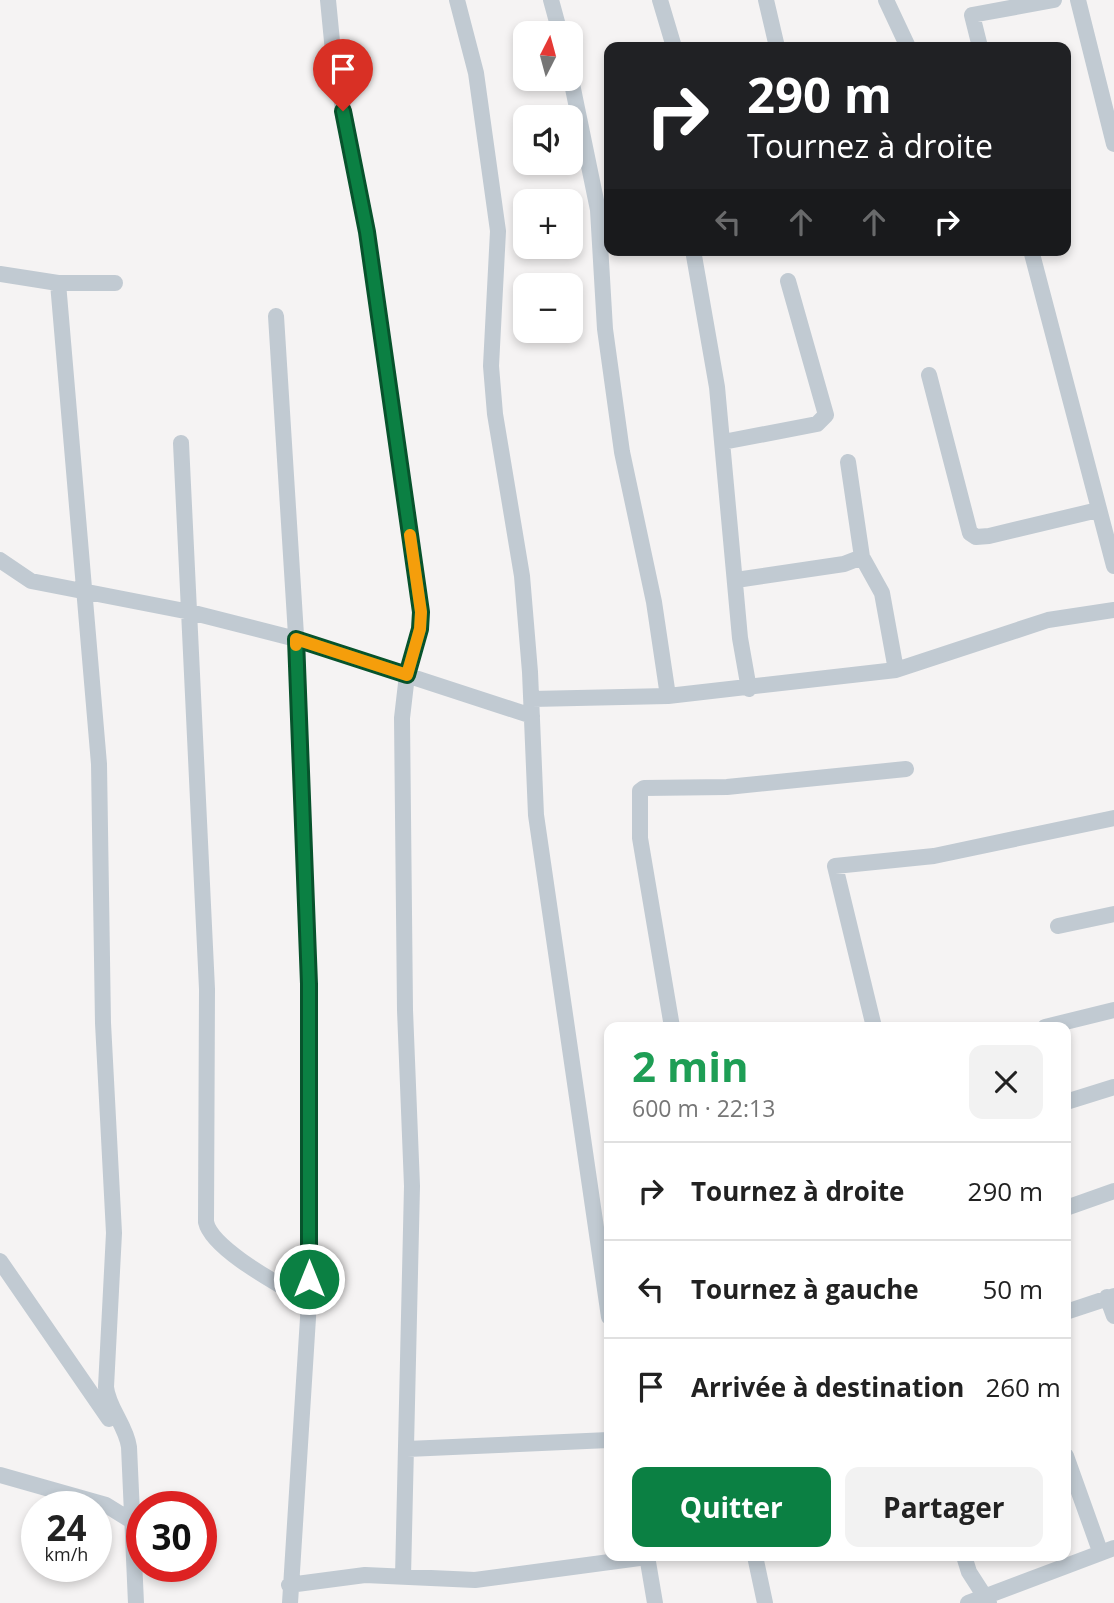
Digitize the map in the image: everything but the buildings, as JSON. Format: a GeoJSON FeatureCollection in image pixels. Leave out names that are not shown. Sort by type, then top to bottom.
{"type":"FeatureCollection","features":[{"type":"Feature","properties":{"kind":"street"},"geometry":{"type":"LineString","coordinates":[[328,0],[334,62],[367,232],[421,612],[420,629],[407,675],[402,718],[401,780],[412,1186],[403,1577]]}},
{"type":"Feature","properties":{"kind":"street"},"geometry":{"type":"LineString","coordinates":[[457,0],[476,73],[498,231],[491,366],[495,414],[522,576],[532,708],[536,815],[604,1283]]}},
{"type":"Feature","properties":{"kind":"street"},"geometry":{"type":"LineString","coordinates":[[551,0],[557,21]]}},
{"type":"Feature","properties":{"kind":"street"},"geometry":{"type":"LineString","coordinates":[[660,0],[673,42]]}},
{"type":"Feature","properties":{"kind":"street"},"geometry":{"type":"LineString","coordinates":[[766,0],[776,42]]}},
{"type":"Feature","properties":{"kind":"street"},"geometry":{"type":"LineString","coordinates":[[886,0],[906,42]]}},
{"type":"Feature","properties":{"kind":"street"},"geometry":{"type":"LineString","coordinates":[[979,42],[972,15],[1054,0]]}},
{"type":"Feature","properties":{"kind":"street"},"geometry":{"type":"LineString","coordinates":[[1078,0],[1114,144]]}},
{"type":"Feature","properties":{"kind":"street"},"geometry":{"type":"LineString","coordinates":[[574,91],[598,210],[605,329],[622,452],[654,602],[668,696]]}},
{"type":"Feature","properties":{"kind":"street"},"geometry":{"type":"LineString","coordinates":[[694,256],[717,387],[740,638],[749,689]]}},
{"type":"Feature","properties":{"kind":"street"},"geometry":{"type":"LineString","coordinates":[[1033,256],[1114,566]]}},
{"type":"Feature","properties":{"kind":"street"},"geometry":{"type":"LineString","coordinates":[[0,274],[58,283],[115,283]]}},
{"type":"Feature","properties":{"kind":"street"},"geometry":{"type":"LineString","coordinates":[[723,442],[817,425],[826,415],[788,281]]}},
{"type":"Feature","properties":{"kind":"street"},"geometry":{"type":"LineString","coordinates":[[58,283],[99,764],[103,1023],[114,1233],[106,1387],[109,1400],[124,1428],[129,1447],[132,1491]]}},
{"type":"Feature","properties":{"kind":"street"},"geometry":{"type":"LineString","coordinates":[[276,316],[296,639],[309,984],[309,1302],[290,1603]]}},
{"type":"Feature","properties":{"kind":"street"},"geometry":{"type":"LineString","coordinates":[[929,375],[970,533],[975,537],[1098,510]]}},
{"type":"Feature","properties":{"kind":"street"},"geometry":{"type":"LineString","coordinates":[[181,443],[206,989],[206,1222],[212,1236],[259,1271],[309,1302]]}},
{"type":"Feature","properties":{"kind":"street"},"geometry":{"type":"LineString","coordinates":[[848,461],[862,557],[882,593],[896,670]]}},
{"type":"Feature","properties":{"kind":"street"},"geometry":{"type":"LineString","coordinates":[[736,580],[845,564],[862,557]]}},
{"type":"Feature","properties":{"kind":"street"},"geometry":{"type":"LineString","coordinates":[[0,560],[31,581],[190,612],[296,639],[407,675],[532,708],[749,689],[896,670],[1048,620],[1114,610]]}},
{"type":"Feature","properties":{"kind":"street"},"geometry":{"type":"LineString","coordinates":[[671,1022],[640,838],[640,791],[644,788],[727,787],[906,769]]}},
{"type":"Feature","properties":{"kind":"street"},"geometry":{"type":"LineString","coordinates":[[873,1022],[835,866],[934,856],[1114,818]]}},
{"type":"Feature","properties":{"kind":"street"},"geometry":{"type":"LineString","coordinates":[[1058,926],[1114,914]]}},
{"type":"Feature","properties":{"kind":"street"},"geometry":{"type":"LineString","coordinates":[[1065,1022],[1114,1010]]}},
{"type":"Feature","properties":{"kind":"street"},"geometry":{"type":"LineString","coordinates":[[1071,1100],[1114,1087]]}},
{"type":"Feature","properties":{"kind":"street"},"geometry":{"type":"LineString","coordinates":[[1071,1206],[1114,1191]]}},
{"type":"Feature","properties":{"kind":"street"},"geometry":{"type":"LineString","coordinates":[[0,1261],[129,1447]]}},
{"type":"Feature","properties":{"kind":"street"},"geometry":{"type":"LineString","coordinates":[[1071,1310],[1111,1296],[1114,1316]]}},
{"type":"Feature","properties":{"kind":"street"},"geometry":{"type":"LineString","coordinates":[[407,1449],[604,1440]]}},
{"type":"Feature","properties":{"kind":"street"},"geometry":{"type":"LineString","coordinates":[[968,1603],[987,1599],[1107,1550],[1071,1467]]}},
{"type":"Feature","properties":{"kind":"street"},"geometry":{"type":"LineString","coordinates":[[0,1475],[106,1505],[126,1517]]}},
{"type":"Feature","properties":{"kind":"street"},"geometry":{"type":"LineString","coordinates":[[289,1586],[365,1575],[475,1580],[611,1561]]}},
{"type":"Feature","properties":{"kind":"street"},"geometry":{"type":"LineString","coordinates":[[648,1561],[655,1603]]}},
{"type":"Feature","properties":{"kind":"street"},"geometry":{"type":"LineString","coordinates":[[756,1561],[765,1603]]}},
{"type":"Feature","properties":{"kind":"street"},"geometry":{"type":"LineString","coordinates":[[966,1561],[987,1599]]}},
{"type":"Feature","properties":{"kind":"street"},"geometry":{"type":"LineString","coordinates":[[136,1582],[136,1603]]}},
{"type":"Feature","properties":{"kind":"slow traffic"},"geometry":{"type":"LineString","coordinates":[[296,645],[296,639],[407,675],[420,629],[421,612],[410,535]]}},
{"type":"Feature","properties":{"kind":"route"},"geometry":{"type":"LineString","coordinates":[[309,1279],[309,984],[296,639],[407,675],[420,629],[421,612],[367,232],[343,111]]}}]}
